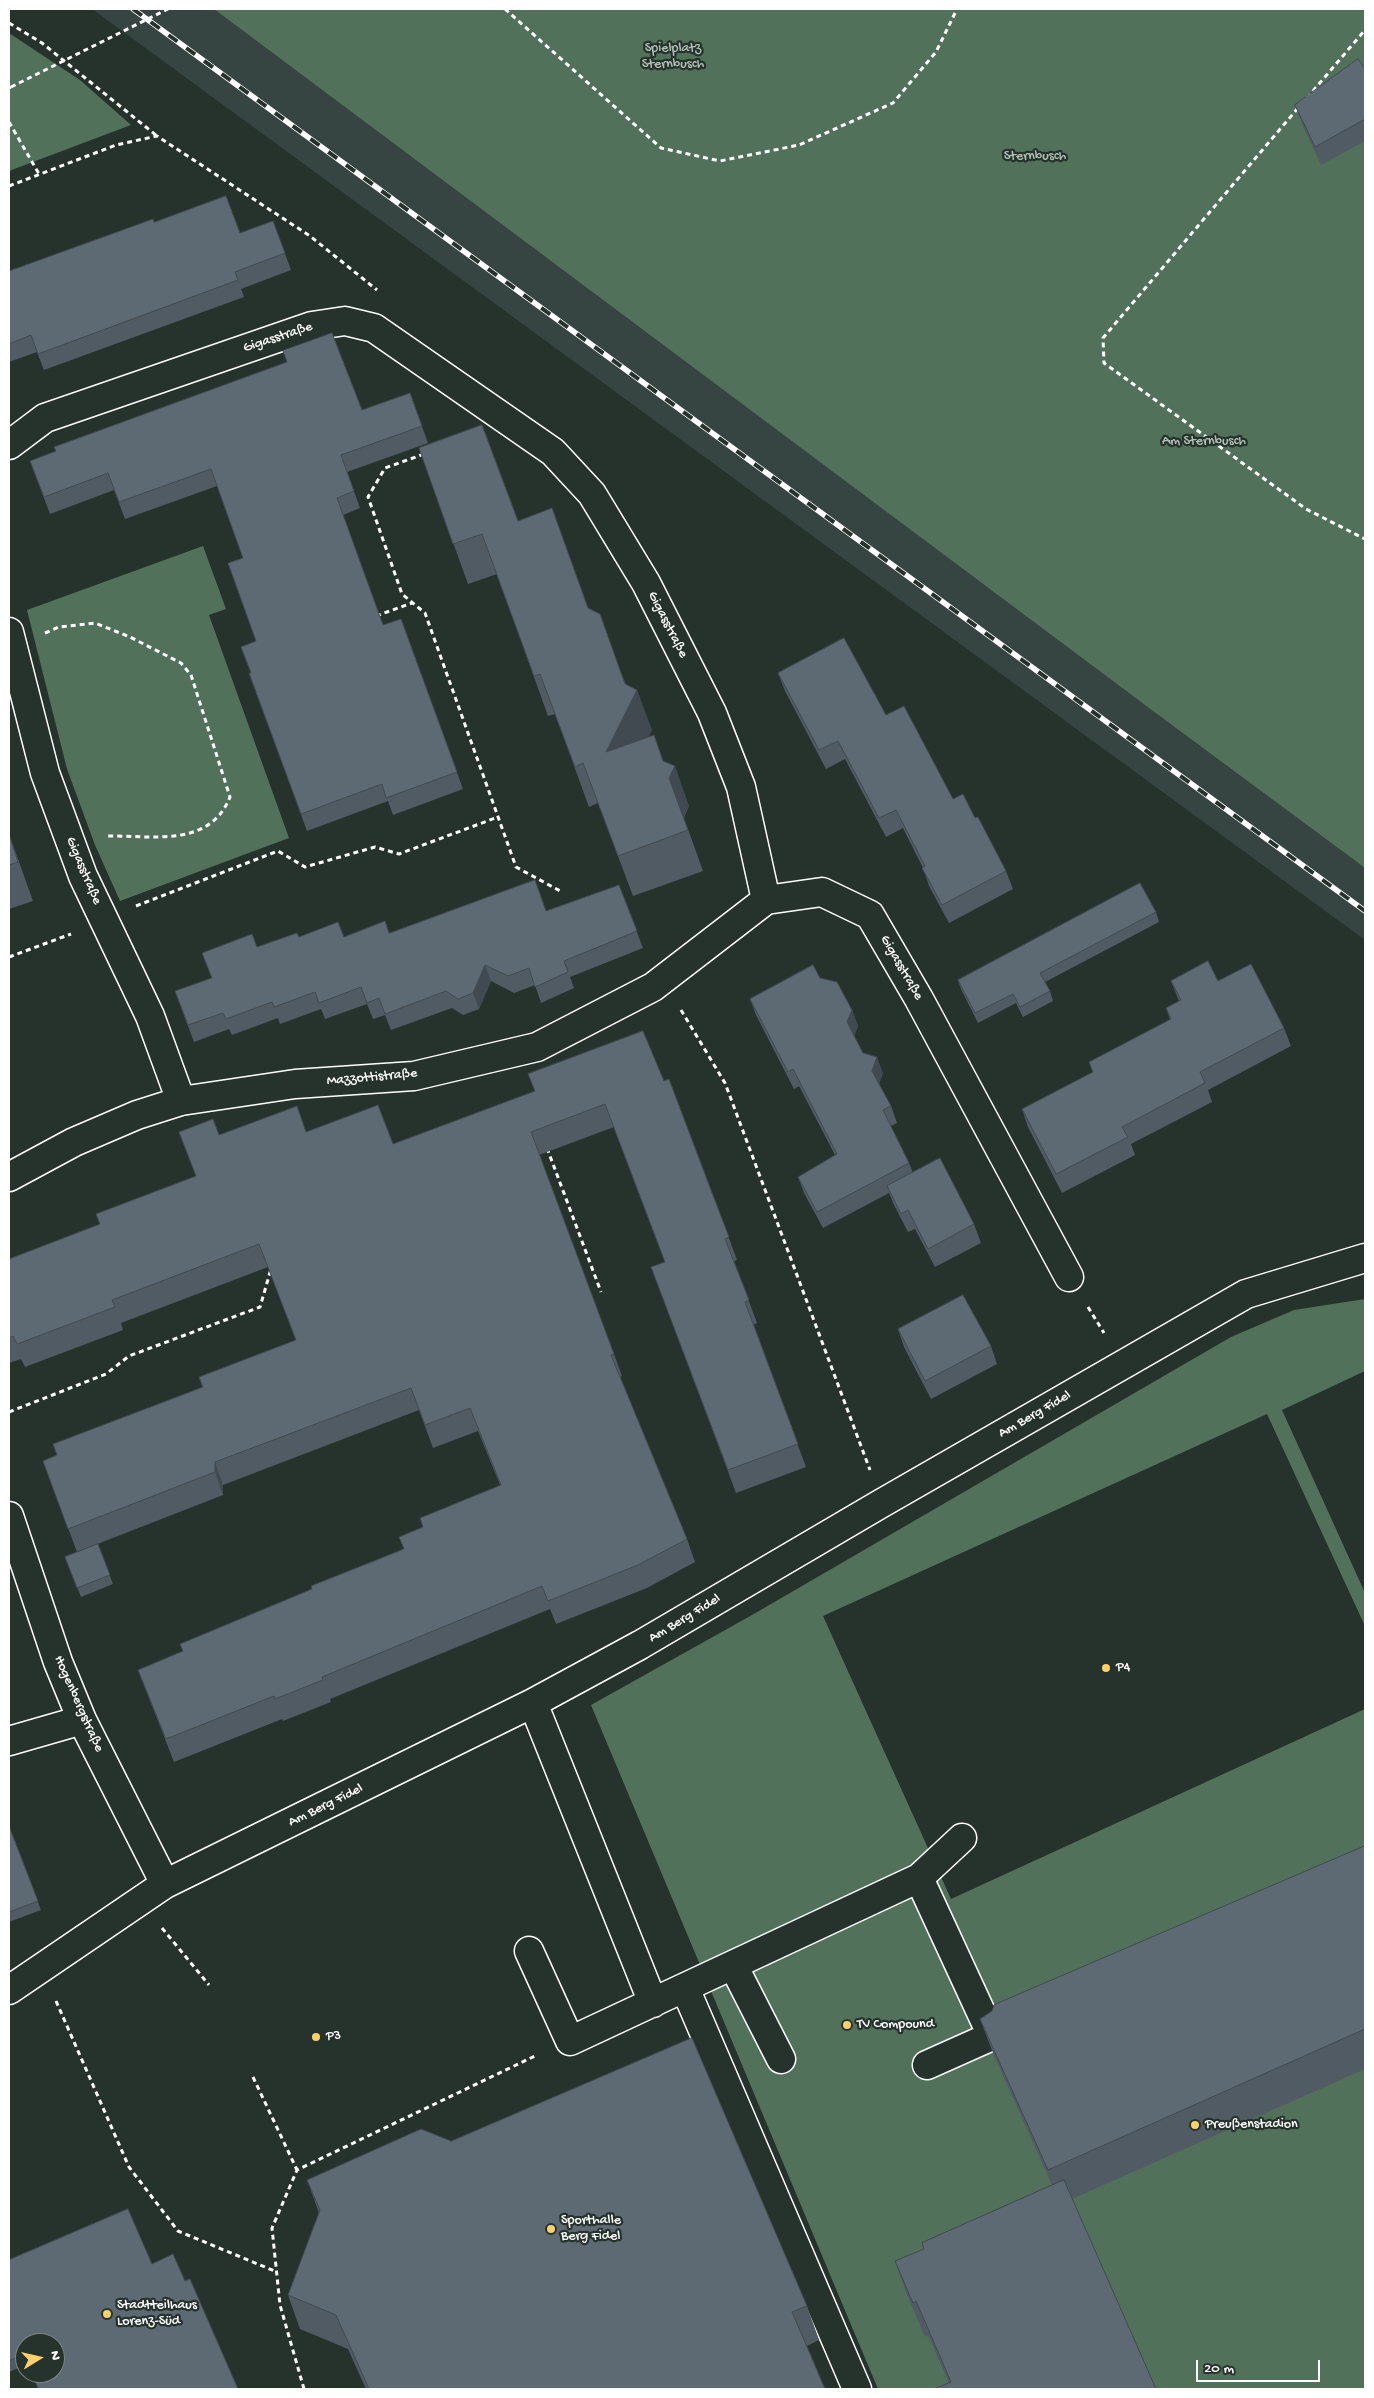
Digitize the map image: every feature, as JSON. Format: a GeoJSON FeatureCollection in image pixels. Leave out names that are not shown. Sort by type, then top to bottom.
{"type":"FeatureCollection","features":[{"type":"Feature","properties":{"kind":"street","name":"Gigasstraße"},"geometry":{"type":"LineString","coordinates":[[9,445],[44,418],[312,326],[345,321],[374,328],[553,452],[592,494],[646,583],[712,713],[741,787],[766,900],[822,892],[870,915],[919,999],[1069,1277]]}},
{"type":"Feature","properties":{"kind":"street","name":"Gigasstraße"},"geometry":{"type":"LineString","coordinates":[[10,638],[45,773],[68,836],[83,876],[150,1016],[181,1101]]}},
{"type":"Feature","properties":{"kind":"street","name":"Mazzottistraße"},"geometry":{"type":"LineString","coordinates":[[9,1177],[74,1142],[137,1115],[181,1101],[295,1084],[414,1076],[536,1047],[663,979],[766,900]]}},
{"type":"Feature","properties":{"kind":"street","name":"Am Berg Fidel"},"geometry":{"type":"LineString","coordinates":[[9,1990],[41,1966],[166,1884],[533,1703],[640,1646],[882,1503],[1246,1294],[1365,1258]]}},
{"type":"Feature","properties":{"kind":"street","name":"Hogenbergstraße"},"geometry":{"type":"LineString","coordinates":[[9,1516],[58,1662],[82,1720],[166,1884]]}},
{"type":"Feature","properties":{"kind":"street"},"geometry":{"type":"LineString","coordinates":[[533,1703],[653,2003]]}},
{"type":"Feature","properties":{"kind":"street"},"geometry":{"type":"LineString","coordinates":[[9,1741],[82,1720]]}},
{"type":"Feature","properties":{"kind":"street"},"geometry":{"type":"LineString","coordinates":[[529,1951],[570,2041],[919,1878],[962,1838]]}},
{"type":"Feature","properties":{"kind":"street"},"geometry":{"type":"LineString","coordinates":[[919,1878],[992,2036],[927,2065]]}},
{"type":"Feature","properties":{"kind":"street"},"geometry":{"type":"LineString","coordinates":[[733,1965],[781,2058]]}},
{"type":"Feature","properties":{"kind":"street"},"geometry":{"type":"LineString","coordinates":[[685,1988],[857,2389]]}},
{"type":"Feature","properties":{"kind":"path"},"geometry":{"type":"LineString","coordinates":[[10,87],[168,9]]}},
{"type":"Feature","properties":{"kind":"path"},"geometry":{"type":"LineString","coordinates":[[505,9],[660,148],[720,160],[799,145],[893,103],[936,52],[957,9]]}},
{"type":"Feature","properties":{"kind":"path"},"geometry":{"type":"LineString","coordinates":[[9,23],[42,43],[157,136],[310,236],[384,296]]}},
{"type":"Feature","properties":{"kind":"path"},"geometry":{"type":"LineString","coordinates":[[1365,30],[1103,338],[1104,363],[1306,509],[1365,539]]}},
{"type":"Feature","properties":{"kind":"path"},"geometry":{"type":"LineString","coordinates":[[9,122],[40,174]]}},
{"type":"Feature","properties":{"kind":"path"},"geometry":{"type":"LineString","coordinates":[[9,186],[116,145],[157,136]]}},
{"type":"Feature","properties":{"kind":"path"},"geometry":{"type":"LineString","coordinates":[[430,452],[385,468],[368,497],[402,594],[425,613],[516,867],[562,892]]}},
{"type":"Feature","properties":{"kind":"path"},"geometry":{"type":"LineString","coordinates":[[367,619],[412,603]]}},
{"type":"Feature","properties":{"kind":"path"},"geometry":{"type":"LineString","coordinates":[[10,638],[95,623],[130,637],[181,663],[191,674],[230,797],[225,809],[200,831],[179,836],[68,836]]}},
{"type":"Feature","properties":{"kind":"path"},"geometry":{"type":"LineString","coordinates":[[9,957],[105,921],[124,910],[278,852],[305,867],[375,847],[399,854],[498,817]]}},
{"type":"Feature","properties":{"kind":"path"},"geometry":{"type":"LineString","coordinates":[[663,979],[725,1083],[882,1503]]}},
{"type":"Feature","properties":{"kind":"path"},"geometry":{"type":"LineString","coordinates":[[546,1145],[601,1292]]}},
{"type":"Feature","properties":{"kind":"path"},"geometry":{"type":"LineString","coordinates":[[9,1412],[106,1374],[129,1356],[260,1307],[270,1270],[275,1264]]}},
{"type":"Feature","properties":{"kind":"path"},"geometry":{"type":"LineString","coordinates":[[139,1900],[210,1985]]}},
{"type":"Feature","properties":{"kind":"path"},"geometry":{"type":"LineString","coordinates":[[41,1966],[128,2167],[178,2230],[277,2272]]}},
{"type":"Feature","properties":{"kind":"path"},"geometry":{"type":"LineString","coordinates":[[304,2389],[280,2305],[272,2228],[297,2170],[526,2060],[570,2041]]}},
{"type":"Feature","properties":{"kind":"path"},"geometry":{"type":"LineString","coordinates":[[253,2077],[297,2170]]}},
{"type":"Feature","properties":{"kind":"shaded area"},"geometry":{"type":"Polygon","coordinates":[[[92,9],[215,9],[1365,868],[1365,940],[92,9]]]}},
{"type":"Feature","properties":{"kind":"green space"},"geometry":{"type":"Polygon","coordinates":[[[214,9],[1365,9],[1365,868],[1157,714],[214,9]]]}},
{"type":"Feature","properties":{"kind":"green space"},"geometry":{"type":"Polygon","coordinates":[[[9,33],[80,80],[131,125],[9,171],[9,33]]]}},
{"type":"Feature","properties":{"kind":"green space"},"geometry":{"type":"Polygon","coordinates":[[[203,546],[226,609],[209,615],[289,838],[120,901],[95,845],[67,769],[27,610],[203,546]]]}},
{"type":"Feature","properties":{"kind":"green space"},"geometry":{"type":"Polygon","coordinates":[[[1365,1299],[1365,1371],[1282,1410],[1365,1593],[1365,1626],[1267,1414],[823,1616],[951,1899],[1365,1709],[1365,2389],[878,2389],[591,1705],[752,1615],[1231,1337],[1294,1310],[1365,1299]]]}},
{"type":"Feature","properties":{"kind":"building"},"geometry":{"type":"Polygon","coordinates":[[[1358,59],[1365,69],[1365,119],[1315,147],[1295,105],[1358,59]]]}},
{"type":"Feature","properties":{"kind":"building"},"geometry":{"type":"Polygon","coordinates":[[[226,196],[240,233],[273,221],[285,253],[235,272],[238,280],[38,354],[31,335],[9,344],[9,271],[153,219],[154,222],[226,196]]]}},
{"type":"Feature","properties":{"kind":"building"},"geometry":{"type":"Polygon","coordinates":[[[332,333],[362,410],[410,393],[422,426],[341,455],[354,491],[337,498],[383,625],[401,619],[457,772],[386,798],[382,784],[301,814],[241,647],[256,641],[228,563],[243,558],[211,469],[119,502],[108,473],[44,497],[30,461],[56,451],[54,447],[287,362],[283,351],[332,333]]]}},
{"type":"Feature","properties":{"kind":"building"},"geometry":{"type":"Polygon","coordinates":[[[482,425],[518,521],[552,508],[588,608],[600,614],[625,684],[637,690],[606,752],[654,735],[663,761],[675,766],[669,778],[688,830],[618,856],[583,763],[575,767],[540,674],[534,676],[482,534],[453,544],[419,448],[482,425]]]}},
{"type":"Feature","properties":{"kind":"building"},"geometry":{"type":"Polygon","coordinates":[[[844,638],[886,715],[904,706],[953,799],[963,794],[975,818],[978,817],[1006,871],[942,905],[922,868],[925,866],[896,810],[879,818],[838,741],[819,750],[778,673],[844,638]]]}},
{"type":"Feature","properties":{"kind":"building"},"geometry":{"type":"Polygon","coordinates":[[[9,834],[18,862],[9,865],[9,834]]]}},
{"type":"Feature","properties":{"kind":"building"},"geometry":{"type":"Polygon","coordinates":[[[535,880],[546,911],[619,885],[637,931],[564,961],[568,972],[535,987],[529,968],[508,976],[485,965],[473,993],[458,999],[446,991],[385,1014],[379,998],[367,1003],[361,987],[319,1003],[315,992],[274,1007],[272,1002],[226,1019],[223,1013],[188,1025],[175,991],[212,978],[202,953],[252,934],[257,947],[297,933],[299,937],[338,922],[344,937],[385,921],[389,933],[535,880]]]}},
{"type":"Feature","properties":{"kind":"building"},"geometry":{"type":"Polygon","coordinates":[[[1140,883],[1156,912],[1040,973],[1050,991],[1020,1007],[1013,994],[975,1013],[958,980],[1140,883]]]}},
{"type":"Feature","properties":{"kind":"building"},"geometry":{"type":"Polygon","coordinates":[[[1208,961],[1218,981],[1251,964],[1284,1028],[1200,1072],[1205,1083],[1122,1127],[1128,1137],[1056,1174],[1022,1109],[1093,1072],[1089,1062],[1171,1019],[1166,1008],[1181,1000],[1171,981],[1208,961]]]}},
{"type":"Feature","properties":{"kind":"building"},"geometry":{"type":"Polygon","coordinates":[[[813,965],[820,978],[837,982],[852,1010],[847,1022],[863,1053],[877,1057],[872,1071],[891,1106],[883,1110],[909,1163],[817,1212],[798,1177],[837,1154],[793,1069],[788,1072],[750,999],[813,965]]]}},
{"type":"Feature","properties":{"kind":"building"},"geometry":{"type":"Polygon","coordinates":[[[643,1031],[664,1081],[669,1079],[729,1237],[725,1239],[749,1300],[745,1302],[798,1444],[728,1470],[651,1267],[665,1262],[605,1104],[531,1132],[614,1354],[611,1355],[687,1539],[638,1565],[548,1601],[542,1586],[322,1677],[323,1680],[275,1699],[274,1696],[166,1739],[138,1670],[183,1651],[180,1644],[312,1589],[311,1586],[404,1549],[399,1537],[423,1527],[420,1518],[501,1485],[470,1408],[425,1425],[411,1388],[215,1462],[215,1472],[68,1529],[43,1461],[57,1455],[53,1444],[203,1387],[199,1377],[296,1340],[259,1244],[112,1300],[115,1307],[17,1344],[13,1336],[9,1338],[9,1259],[100,1224],[96,1214],[196,1176],[179,1132],[213,1119],[219,1135],[297,1106],[306,1132],[378,1105],[393,1144],[535,1091],[528,1074],[643,1031]]]}},
{"type":"Feature","properties":{"kind":"building"},"geometry":{"type":"Polygon","coordinates":[[[940,1158],[974,1224],[928,1249],[908,1210],[901,1214],[887,1186],[940,1158]]]}},
{"type":"Feature","properties":{"kind":"building"},"geometry":{"type":"Polygon","coordinates":[[[963,1295],[991,1346],[925,1381],[898,1329],[963,1295]]]}},
{"type":"Feature","properties":{"kind":"building"},"geometry":{"type":"Polygon","coordinates":[[[98,1544],[110,1575],[77,1588],[65,1557],[98,1544]]]}},
{"type":"Feature","properties":{"kind":"building"},"geometry":{"type":"Polygon","coordinates":[[[9,1826],[38,1901],[9,1912],[9,1826]]]}},
{"type":"Feature","properties":{"kind":"building"},"geometry":{"type":"Polygon","coordinates":[[[1365,1846],[1365,2029],[1048,2170],[980,2019],[992,2011],[994,2005],[1365,1846]]]}},
{"type":"Feature","properties":{"kind":"building","name":"Sporthalle Berg Fidel"},"geometry":{"type":"Polygon","coordinates":[[[692,2038],[807,2306],[792,2312],[825,2389],[369,2389],[336,2315],[288,2295],[320,2210],[307,2180],[421,2129],[451,2141],[692,2038]]]}},
{"type":"Feature","properties":{"kind":"building"},"geometry":{"type":"Polygon","coordinates":[[[1064,2180],[1156,2389],[934,2389],[951,2382],[916,2301],[913,2303],[895,2261],[924,2249],[922,2243],[1064,2180]]]}},
{"type":"Feature","properties":{"kind":"building","name":"Stadtteilhaus Lorenz-Süd"},"geometry":{"type":"Polygon","coordinates":[[[128,2209],[152,2264],[173,2254],[185,2281],[190,2279],[238,2389],[39,2389],[36,2383],[65,2383],[65,2333],[15,2333],[15,2358],[9,2361],[9,2260],[128,2209]]]}},
{"type":"Feature","properties":{"kind":"railway"},"geometry":{"type":"LineString","coordinates":[[133,9],[1365,911]]}},
{"type":"Feature","properties":{"kind":"place","name":"P4"},"geometry":{"type":"Point","coordinates":[1106,1668]}},
{"type":"Feature","properties":{"kind":"place","name":"TV Compound"},"geometry":{"type":"Point","coordinates":[847,2025]}},
{"type":"Feature","properties":{"kind":"place","name":"P3"},"geometry":{"type":"Point","coordinates":[316,2037]}},
{"type":"Feature","properties":{"kind":"place","name":"Preußenstadion"},"geometry":{"type":"Point","coordinates":[1195,2125]}},
{"type":"Feature","properties":{"kind":"place","name":"Sporthalle Berg Fidel"},"geometry":{"type":"Point","coordinates":[551,2229]}},
{"type":"Feature","properties":{"kind":"place","name":"Stadtteilhaus Lorenz-Süd"},"geometry":{"type":"Point","coordinates":[107,2314]}},
{"type":"Feature","properties":{"kind":"park label","name":"Spielplatz Sternbusch"},"geometry":{"type":"Point","coordinates":[673,58]}},
{"type":"Feature","properties":{"kind":"park label","name":"Sternbusch"},"geometry":{"type":"Point","coordinates":[1035,157]}},
{"type":"Feature","properties":{"kind":"park label","name":"Am Sternbusch"},"geometry":{"type":"Point","coordinates":[1204,442]}}]}
